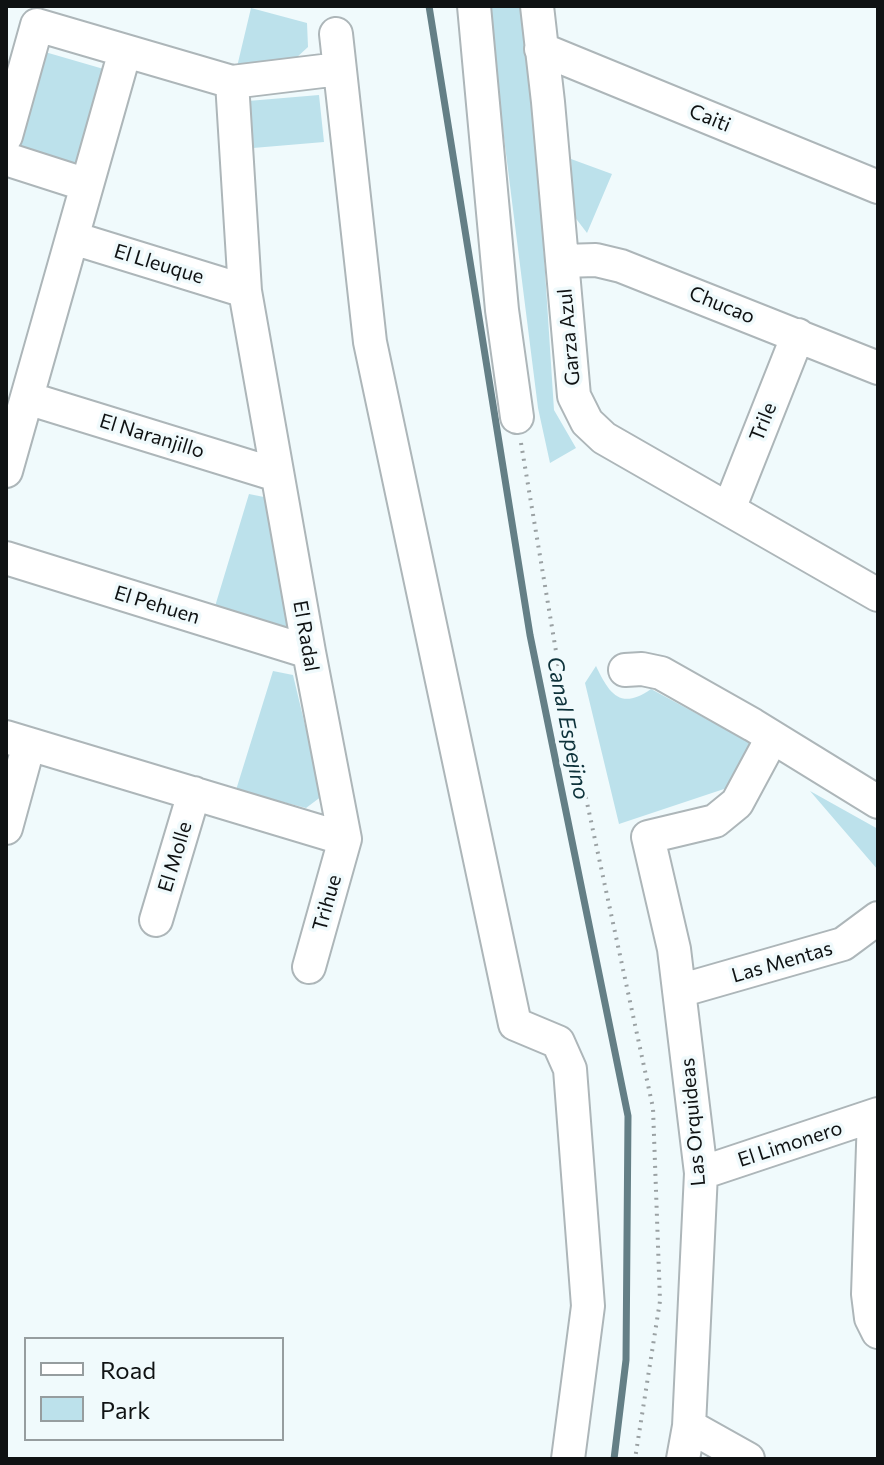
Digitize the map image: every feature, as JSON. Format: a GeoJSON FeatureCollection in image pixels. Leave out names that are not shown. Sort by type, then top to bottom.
{"type":"FeatureCollection","features":[{"type":"Feature","properties":{"kind":"street"},"geometry":{"type":"LineString","coordinates":[[474,6],[502,310],[517,417]]}},
{"type":"Feature","properties":{"kind":"street","name":"Garza Azul"},"geometry":{"type":"LineString","coordinates":[[537,6],[574,396],[581,414],[604,438],[729,509],[875,584]]}},
{"type":"Feature","properties":{"kind":"street"},"geometry":{"type":"LineString","coordinates":[[6,136],[37,25],[232,82],[339,69]]}},
{"type":"Feature","properties":{"kind":"street"},"geometry":{"type":"LineString","coordinates":[[336,34],[370,342],[515,1024],[558,1042],[570,1069],[588,1306],[568,1459]]}},
{"type":"Feature","properties":{"kind":"street","name":"Caiti"},"geometry":{"type":"LineString","coordinates":[[541,49],[878,187]]}},
{"type":"Feature","properties":{"kind":"street"},"geometry":{"type":"LineString","coordinates":[[6,471],[125,51]]}},
{"type":"Feature","properties":{"kind":"street","name":"El Radal"},"geometry":{"type":"LineString","coordinates":[[232,82],[245,291],[345,839]]}},
{"type":"Feature","properties":{"kind":"street"},"geometry":{"type":"LineString","coordinates":[[6,159],[87,185]]}},
{"type":"Feature","properties":{"kind":"street","name":"El Lleuque"},"geometry":{"type":"LineString","coordinates":[[73,238],[245,291]]}},
{"type":"Feature","properties":{"kind":"street","name":"Chucao"},"geometry":{"type":"LineString","coordinates":[[562,261],[612,263],[878,368]]}},
{"type":"Feature","properties":{"kind":"street","name":"Trile"},"geometry":{"type":"LineString","coordinates":[[729,509],[798,335]]}},
{"type":"Feature","properties":{"kind":"street","name":"El Naranjillo"},"geometry":{"type":"LineString","coordinates":[[27,398],[277,475]]}},
{"type":"Feature","properties":{"kind":"street","name":"El Pehuen"},"geometry":{"type":"LineString","coordinates":[[6,558],[309,652]]}},
{"type":"Feature","properties":{"kind":"street"},"geometry":{"type":"LineString","coordinates":[[625,670],[642,669],[661,673],[878,802]]}},
{"type":"Feature","properties":{"kind":"street","name":"Las Orquideas"},"geometry":{"type":"LineString","coordinates":[[683,1459],[689,1426],[701,1173],[674,949],[648,837],[715,821],[737,803],[772,738]]}},
{"type":"Feature","properties":{"kind":"street"},"geometry":{"type":"LineString","coordinates":[[6,828],[18,740],[345,839]]}},
{"type":"Feature","properties":{"kind":"street","name":"El Molle"},"geometry":{"type":"LineString","coordinates":[[156,920],[194,793]]}},
{"type":"Feature","properties":{"kind":"street","name":"Trihue"},"geometry":{"type":"LineString","coordinates":[[309,967],[345,839]]}},
{"type":"Feature","properties":{"kind":"street","name":"Las Mentas"},"geometry":{"type":"LineString","coordinates":[[679,991],[843,944],[878,918]]}},
{"type":"Feature","properties":{"kind":"street"},"geometry":{"type":"LineString","coordinates":[[876,1115],[868,1294],[871,1318],[878,1332]]}},
{"type":"Feature","properties":{"kind":"street","name":"El Limonero"},"geometry":{"type":"LineString","coordinates":[[701,1173],[876,1115]]}},
{"type":"Feature","properties":{"kind":"street"},"geometry":{"type":"LineString","coordinates":[[689,1426],[748,1459]]}},
{"type":"Feature","properties":{"kind":"path"},"geometry":{"type":"LineString","coordinates":[[517,417],[562,687],[653,1108],[660,1301],[635,1459]]}},
{"type":"Feature","properties":{"kind":"green space"},"geometry":{"type":"Polygon","coordinates":[[[491,6],[522,6],[533,86],[554,410],[576,448],[550,463],[538,408],[502,122],[491,6]]]}},
{"type":"Feature","properties":{"kind":"green space"},"geometry":{"type":"Polygon","coordinates":[[[251,8],[307,23],[308,47],[295,59],[236,71],[251,8]]]}},
{"type":"Feature","properties":{"kind":"green space"},"geometry":{"type":"Polygon","coordinates":[[[45,52],[107,70],[77,169],[15,151],[45,52]]]}},
{"type":"Feature","properties":{"kind":"green space"},"geometry":{"type":"Polygon","coordinates":[[[319,95],[324,142],[253,148],[248,101],[319,95]]]}},
{"type":"Feature","properties":{"kind":"green space"},"geometry":{"type":"Polygon","coordinates":[[[571,159],[612,174],[587,233],[574,216],[571,159]]]}},
{"type":"Feature","properties":{"kind":"green space"},"geometry":{"type":"Polygon","coordinates":[[[249,494],[269,498],[293,621],[283,632],[213,613],[249,494]]]}},
{"type":"Feature","properties":{"kind":"green space"},"geometry":{"type":"Polygon","coordinates":[[[596,666],[611,691],[623,699],[651,689],[751,743],[733,786],[619,824],[585,683],[596,666]]]}},
{"type":"Feature","properties":{"kind":"green space"},"geometry":{"type":"Polygon","coordinates":[[[273,671],[293,675],[322,796],[306,808],[236,790],[273,671]]]}},
{"type":"Feature","properties":{"kind":"green space"},"geometry":{"type":"Polygon","coordinates":[[[810,791],[878,829],[878,870],[810,791]]]}},
{"type":"Feature","properties":{"kind":"waterway","name":"Canal Espejino"},"geometry":{"type":"LineString","coordinates":[[429,6],[530,635],[628,1116],[626,1360],[614,1459]]}}]}
